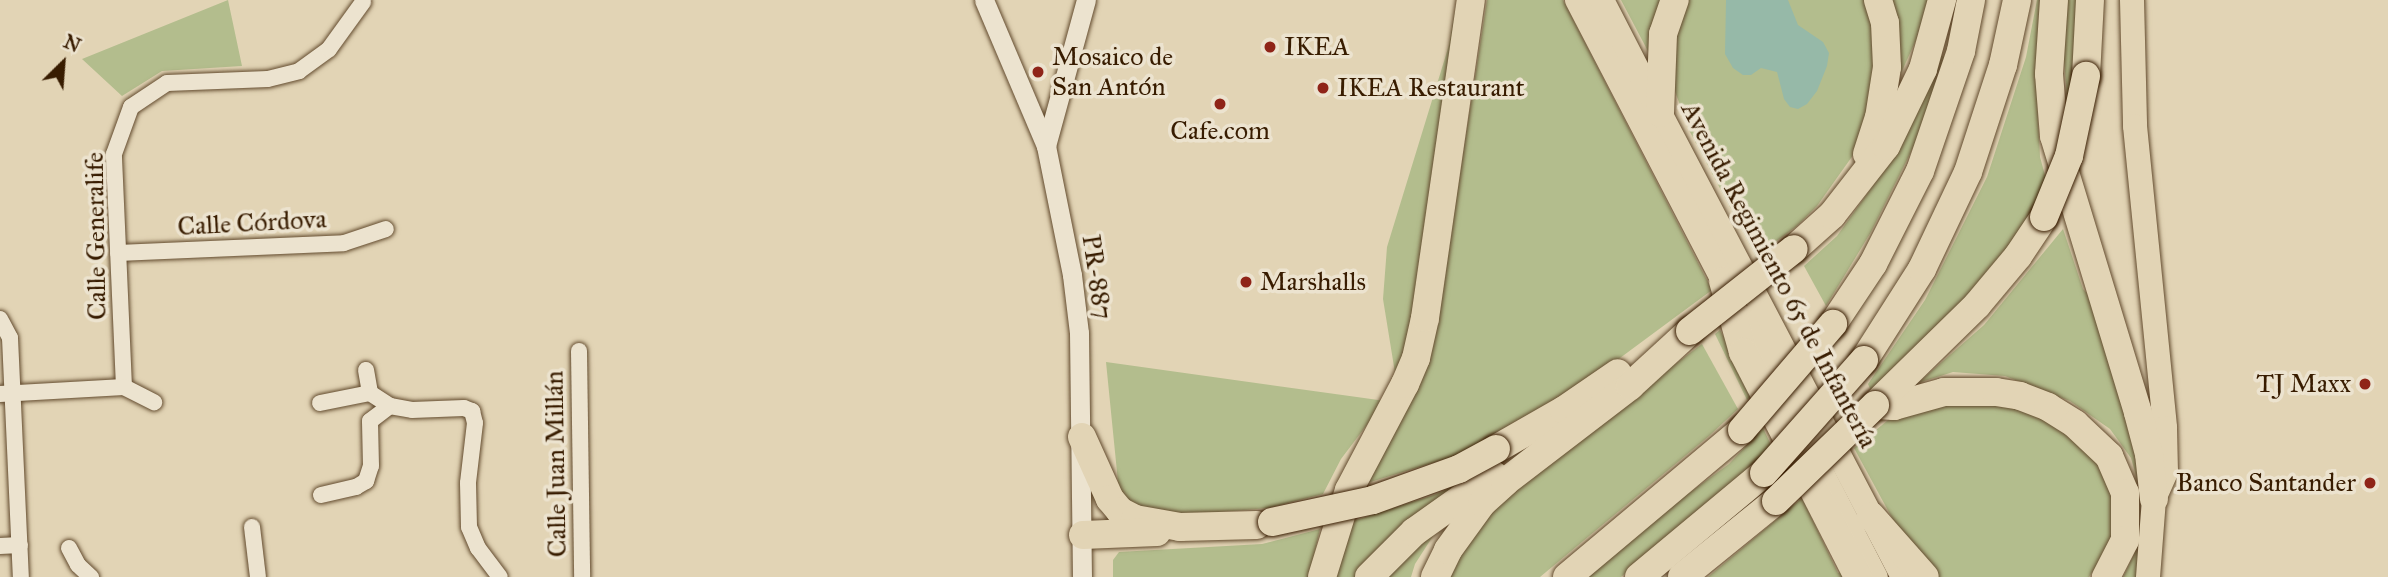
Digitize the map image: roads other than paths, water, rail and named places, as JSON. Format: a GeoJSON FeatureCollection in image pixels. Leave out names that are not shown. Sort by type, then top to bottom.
{"type":"FeatureCollection","features":[{"type":"Feature","properties":{"kind":"highway"},"geometry":{"type":"LineString","coordinates":[[1322,577],[1349,490],[1416,358],[1425,318],[1471,0]]}},
{"type":"Feature","properties":{"kind":"highway"},"geometry":{"type":"LineString","coordinates":[[1660,113],[1663,34],[1675,0]]}},
{"type":"Feature","properties":{"kind":"highway"},"geometry":{"type":"LineString","coordinates":[[1859,184],[1879,118],[1887,67],[1885,23],[1878,0]]}},
{"type":"Feature","properties":{"kind":"highway"},"geometry":{"type":"LineString","coordinates":[[1435,577],[1448,550],[1482,503],[1630,386],[1689,331],[1794,249],[1832,215],[1859,184],[1886,146],[1908,106],[1923,69],[1942,0]]}},
{"type":"Feature","properties":{"kind":"highway"},"geometry":{"type":"LineString","coordinates":[[1567,577],[1742,430],[1833,324],[1873,264],[1920,171],[1948,95],[1971,0]]}},
{"type":"Feature","properties":{"kind":"highway"},"geometry":{"type":"LineString","coordinates":[[1639,577],[1764,473],[1864,360],[1922,269],[1968,172],[2003,65],[2017,0]]}},
{"type":"Feature","properties":{"kind":"highway"},"geometry":{"type":"LineString","coordinates":[[2054,0],[2049,74],[2054,136],[2138,413],[2149,454],[2154,499]]}},
{"type":"Feature","properties":{"kind":"highway"},"geometry":{"type":"LineString","coordinates":[[1688,574],[1776,501],[1976,305],[2018,256],[2043,217],[2069,156],[2085,76],[2090,0]]}},
{"type":"Feature","properties":{"kind":"highway"},"geometry":{"type":"LineString","coordinates":[[1723,281],[1743,352],[1857,577]]}},
{"type":"Feature","properties":{"kind":"highway"},"geometry":{"type":"LineString","coordinates":[[1083,535],[1192,533],[1265,524],[1373,500],[1459,469],[1564,410],[1621,371],[1689,331]]}},
{"type":"Feature","properties":{"kind":"highway"},"geometry":{"type":"LineString","coordinates":[[1875,405],[1895,406],[1944,392],[1996,392],[2020,396],[2048,407],[2076,424],[2109,456],[2125,493],[2128,516],[2125,540],[2106,577]]}},
{"type":"Feature","properties":{"kind":"highway"},"geometry":{"type":"LineString","coordinates":[[1082,437],[1110,499],[1120,510],[1135,519],[1180,527],[1265,524]]}},
{"type":"Feature","properties":{"kind":"highway"},"geometry":{"type":"LineString","coordinates":[[1369,577],[1414,532],[1442,511],[1488,479],[1544,452]]}},
{"type":"Feature","properties":{"kind":"highway"},"geometry":{"type":"LineString","coordinates":[[1871,516],[1925,577]]}},
{"type":"Feature","properties":{"kind":"main road","name":"Avenida Regimiento 65 de Infantería"},"geometry":{"type":"LineString","coordinates":[[1577,0],[1876,577]]}},
{"type":"Feature","properties":{"kind":"main road","name":"Avenida Regimiento 65 de Infantería"},"geometry":{"type":"LineString","coordinates":[[1602,0],[1903,577]]}},
{"type":"Feature","properties":{"kind":"main road"},"geometry":{"type":"LineString","coordinates":[[2132,0],[2135,126],[2165,428],[2166,472],[2154,499],[2148,577]]}},
{"type":"Feature","properties":{"kind":"street","name":"PR-887"},"geometry":{"type":"LineString","coordinates":[[984,0],[1046,146],[1077,314],[1082,437],[1082,577]]}},
{"type":"Feature","properties":{"kind":"street"},"geometry":{"type":"LineString","coordinates":[[1046,146],[1086,0]]}},
{"type":"Feature","properties":{"kind":"street","name":"Calle Generalife"},"geometry":{"type":"LineString","coordinates":[[124,387],[114,154],[131,107],[167,83],[268,79],[299,71],[329,49],[363,2]]}},
{"type":"Feature","properties":{"kind":"street","name":"Calle Córdova"},"geometry":{"type":"LineString","coordinates":[[118,253],[344,243],[386,229]]}},
{"type":"Feature","properties":{"kind":"street"},"geometry":{"type":"LineString","coordinates":[[0,320],[10,338],[6,393],[21,577]]}},
{"type":"Feature","properties":{"kind":"street","name":"Calle Juan Millán"},"geometry":{"type":"LineString","coordinates":[[579,351],[582,577]]}},
{"type":"Feature","properties":{"kind":"street"},"geometry":{"type":"LineString","coordinates":[[366,370],[370,393]]}},
{"type":"Feature","properties":{"kind":"street"},"geometry":{"type":"LineString","coordinates":[[6,393],[124,387],[154,402]]}},
{"type":"Feature","properties":{"kind":"street"},"geometry":{"type":"LineString","coordinates":[[320,403],[370,393],[390,406],[412,410],[464,408],[472,411],[475,423],[468,483],[469,527],[478,548],[500,577]]}},
{"type":"Feature","properties":{"kind":"street"},"geometry":{"type":"LineString","coordinates":[[321,495],[356,487],[366,481],[371,466],[370,421],[390,406]]}},
{"type":"Feature","properties":{"kind":"street"},"geometry":{"type":"LineString","coordinates":[[252,527],[258,577]]}},
{"type":"Feature","properties":{"kind":"street"},"geometry":{"type":"LineString","coordinates":[[0,545],[20,545]]}},
{"type":"Feature","properties":{"kind":"street"},"geometry":{"type":"LineString","coordinates":[[69,548],[78,565],[91,577]]}},
{"type":"Feature","properties":{"kind":"place","name":"IKEA"},"geometry":{"type":"Point","coordinates":[1270,47]}},
{"type":"Feature","properties":{"kind":"place","name":"Mosaico de San Antón"},"geometry":{"type":"Point","coordinates":[1038,72]}},
{"type":"Feature","properties":{"kind":"place","name":"IKEA Restaurant"},"geometry":{"type":"Point","coordinates":[1323,88]}},
{"type":"Feature","properties":{"kind":"place","name":"Cafe.com"},"geometry":{"type":"Point","coordinates":[1220,104]}},
{"type":"Feature","properties":{"kind":"place","name":"Marshalls"},"geometry":{"type":"Point","coordinates":[1246,282]}},
{"type":"Feature","properties":{"kind":"place","name":"TJ Maxx"},"geometry":{"type":"Point","coordinates":[2365,384]}},
{"type":"Feature","properties":{"kind":"place","name":"Banco Santander"},"geometry":{"type":"Point","coordinates":[2370,483]}}]}
